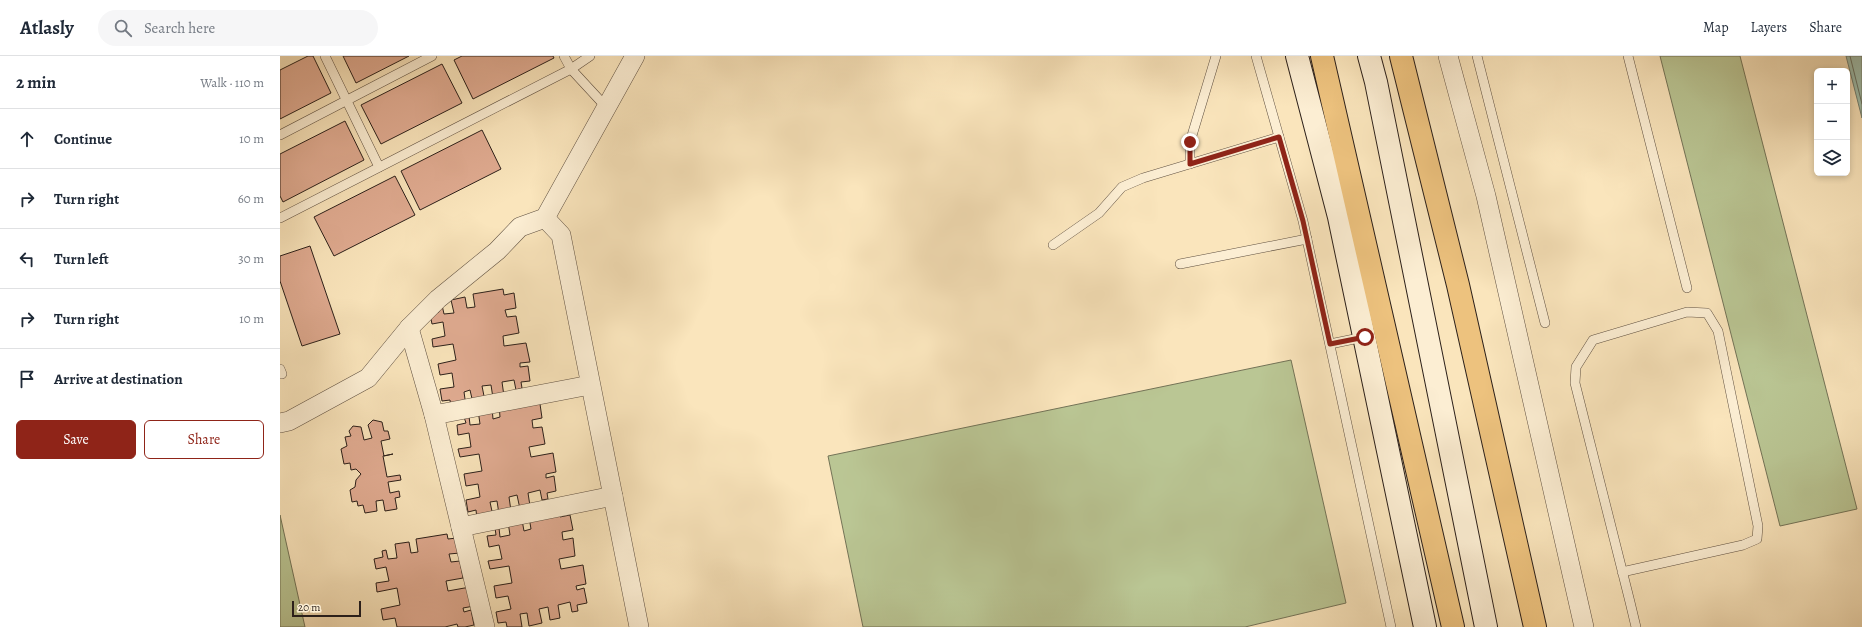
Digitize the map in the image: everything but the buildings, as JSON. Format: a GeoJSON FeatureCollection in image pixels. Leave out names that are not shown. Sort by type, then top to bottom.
{"type":"FeatureCollection","features":[{"type":"Feature","properties":{"kind":"highway"},"geometry":{"type":"LineString","coordinates":[[1322,56],[1453,627]]}},
{"type":"Feature","properties":{"kind":"highway"},"geometry":{"type":"LineString","coordinates":[[1401,56],[1458,285],[1535,627]]}},
{"type":"Feature","properties":{"kind":"street"},"geometry":{"type":"LineString","coordinates":[[280,423],[289,420],[368,378],[408,328],[438,299],[497,251],[520,226],[545,218],[635,56]]}},
{"type":"Feature","properties":{"kind":"street"},"geometry":{"type":"LineString","coordinates":[[1297,56],[1339,217],[1425,627]]}},
{"type":"Feature","properties":{"kind":"street"},"geometry":{"type":"LineString","coordinates":[[1369,56],[1378,90],[1486,627]]}},
{"type":"Feature","properties":{"kind":"street"},"geometry":{"type":"LineString","coordinates":[[1448,56],[1486,196],[1584,627]]}},
{"type":"Feature","properties":{"kind":"street"},"geometry":{"type":"LineString","coordinates":[[545,218],[561,235],[639,627]]}},
{"type":"Feature","properties":{"kind":"street"},"geometry":{"type":"LineString","coordinates":[[408,328],[434,415],[485,627]]}},
{"type":"Feature","properties":{"kind":"street"},"geometry":{"type":"LineString","coordinates":[[434,415],[590,385]]}},
{"type":"Feature","properties":{"kind":"street"},"geometry":{"type":"LineString","coordinates":[[461,528],[613,496]]}},
{"type":"Feature","properties":{"kind":"lane"},"geometry":{"type":"LineString","coordinates":[[324,56],[379,167]]}},
{"type":"Feature","properties":{"kind":"lane"},"geometry":{"type":"LineString","coordinates":[[280,135],[432,56]]}},
{"type":"Feature","properties":{"kind":"lane"},"geometry":{"type":"LineString","coordinates":[[564,56],[571,69],[607,108]]}},
{"type":"Feature","properties":{"kind":"lane"},"geometry":{"type":"LineString","coordinates":[[280,218],[571,69],[590,56]]}},
{"type":"Feature","properties":{"kind":"lane"},"geometry":{"type":"LineString","coordinates":[[1190,164],[1190,142],[1216,56]]}},
{"type":"Feature","properties":{"kind":"lane"},"geometry":{"type":"LineString","coordinates":[[1256,56],[1307,239],[1391,627]]}},
{"type":"Feature","properties":{"kind":"lane"},"geometry":{"type":"LineString","coordinates":[[1477,56],[1545,323]]}},
{"type":"Feature","properties":{"kind":"lane"},"geometry":{"type":"LineString","coordinates":[[1628,56],[1687,288]]}},
{"type":"Feature","properties":{"kind":"lane"},"geometry":{"type":"LineString","coordinates":[[1053,246],[1099,213],[1122,187],[1143,178],[1279,137]]}},
{"type":"Feature","properties":{"kind":"lane"},"geometry":{"type":"LineString","coordinates":[[1180,264],[1307,239]]}},
{"type":"Feature","properties":{"kind":"lane"},"geometry":{"type":"LineString","coordinates":[[1622,572],[1743,545],[1757,539],[1758,526],[1718,331],[1707,313],[1687,312],[1593,340],[1576,367],[1575,383],[1622,572],[1636,627]]}},
{"type":"Feature","properties":{"kind":"lane"},"geometry":{"type":"LineString","coordinates":[[1330,344],[1365,337]]}},
{"type":"Feature","properties":{"kind":"green space"},"geometry":{"type":"Polygon","coordinates":[[[1660,56],[1740,56],[1857,509],[1780,526],[1660,56]]]}},
{"type":"Feature","properties":{"kind":"green space"},"geometry":{"type":"Polygon","coordinates":[[[1291,360],[1346,603],[1245,627],[863,627],[828,456],[1291,360]]]}},
{"type":"Feature","properties":{"kind":"green space"},"geometry":{"type":"Polygon","coordinates":[[[280,515],[305,627],[280,627],[280,515]]]}},
{"type":"Feature","properties":{"kind":"water"},"geometry":{"type":"Polygon","coordinates":[[[1846,56],[1862,56],[1862,118],[1850,68],[1846,56]]]}},
{"type":"Feature","properties":{"kind":"route"},"geometry":{"type":"LineString","coordinates":[[1190,142],[1190,164],[1279,137],[1303,221],[1330,344],[1365,337]]}}]}
